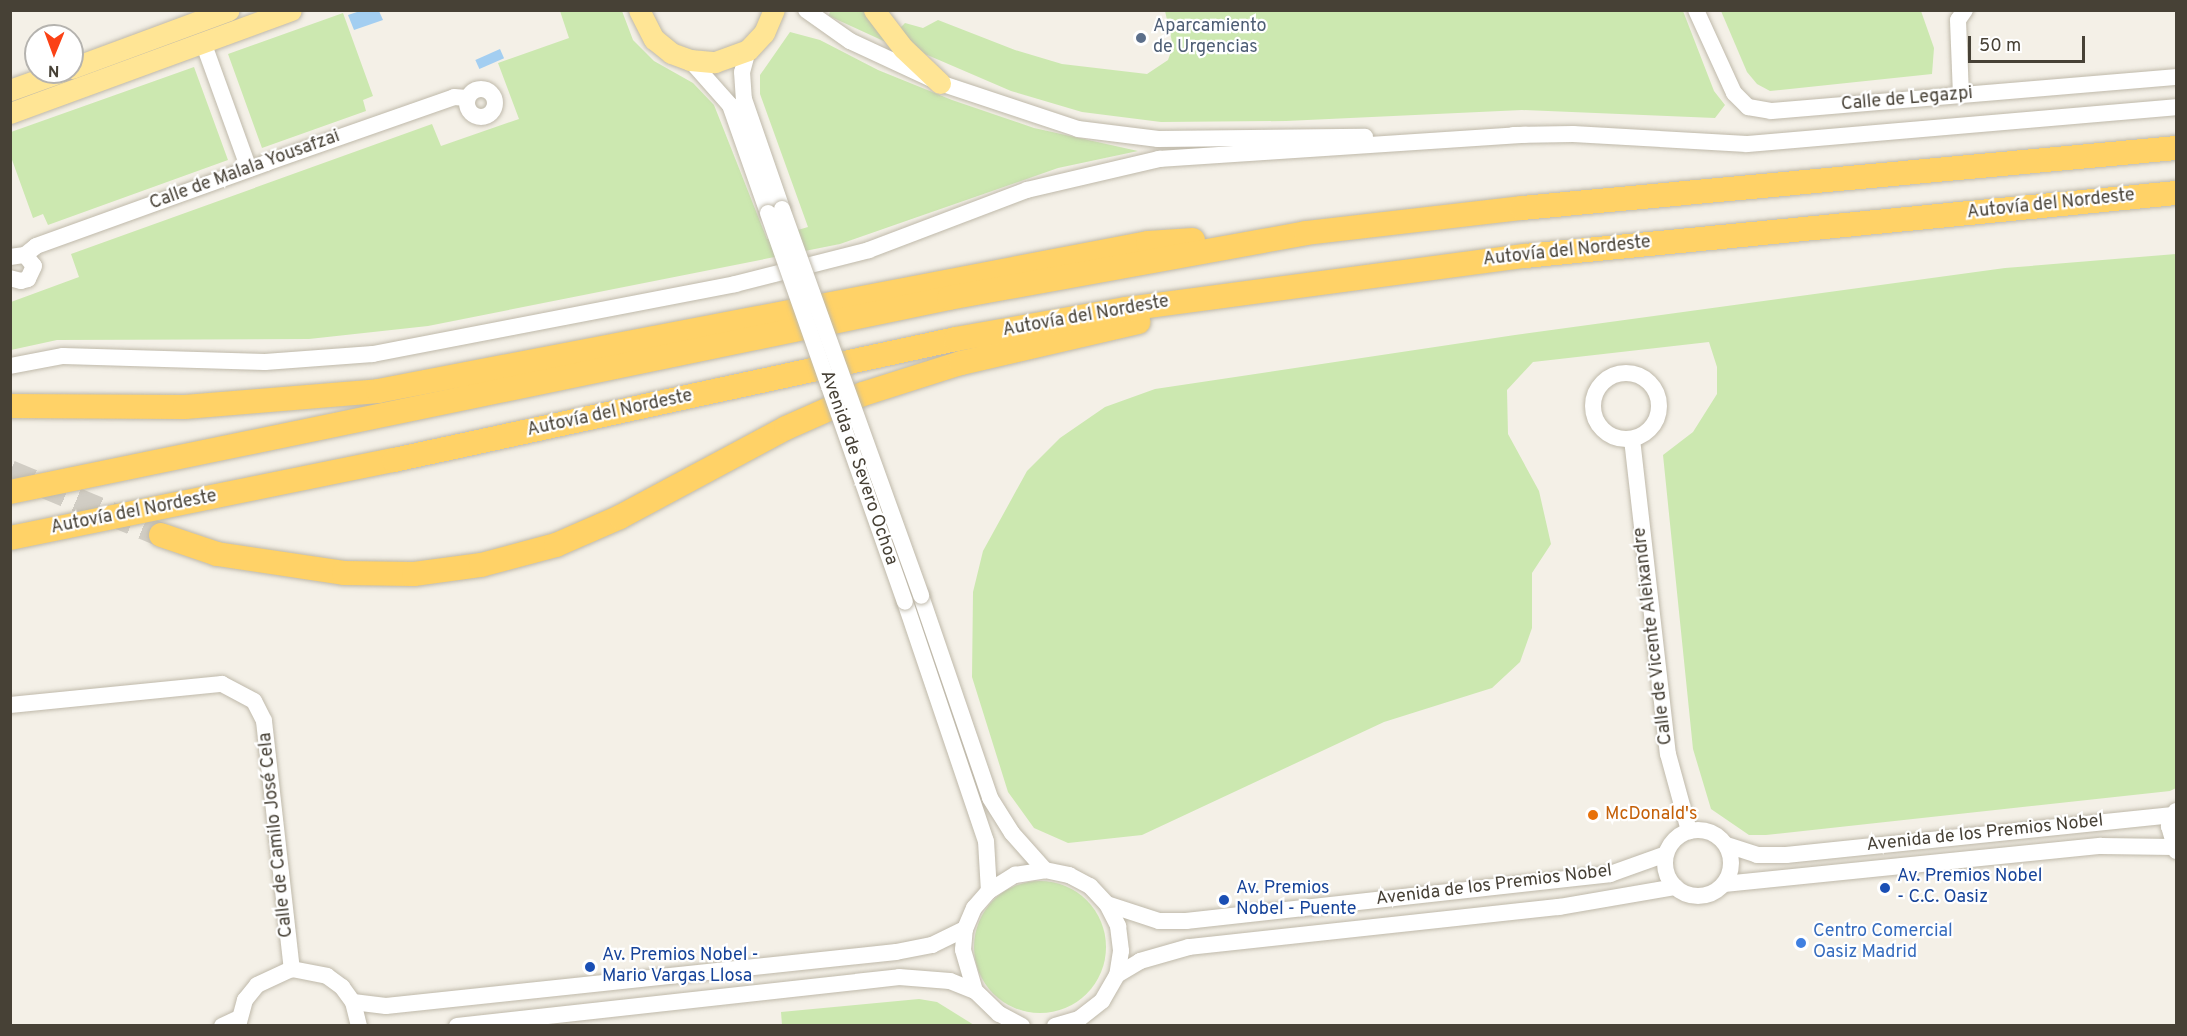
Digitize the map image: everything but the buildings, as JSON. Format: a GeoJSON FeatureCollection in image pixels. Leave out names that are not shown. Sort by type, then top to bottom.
{"type":"FeatureCollection","features":[{"type":"Feature","properties":{"kind":"highway"},"geometry":{"type":"LineString","coordinates":[[10,406],[185,407],[378,391],[1148,243],[1306,233],[1522,208],[2176,148]]}},
{"type":"Feature","properties":{"kind":"highway","name":"Autovía del Nordeste"},"geometry":{"type":"LineString","coordinates":[[10,538],[406,458],[956,339],[1314,282],[1525,256],[2176,193]]}},
{"type":"Feature","properties":{"kind":"highway"},"geometry":{"type":"LineString","coordinates":[[10,492],[949,298],[1306,233]]}},
{"type":"Feature","properties":{"kind":"highway"},"geometry":{"type":"LineString","coordinates":[[161,535],[217,554],[344,573],[414,574],[481,565],[556,545],[620,517],[786,428],[863,394],[961,363],[1314,282]]}},
{"type":"Feature","properties":{"kind":"main road"},"geometry":{"type":"LineString","coordinates":[[10,112],[229,10]]}},
{"type":"Feature","properties":{"kind":"main road"},"geometry":{"type":"LineString","coordinates":[[84,64],[196,25],[291,10]]}},
{"type":"Feature","properties":{"kind":"main road"},"geometry":{"type":"LineString","coordinates":[[639,10],[654,39],[671,53],[690,60],[715,62],[747,50],[764,33],[774,10]]}},
{"type":"Feature","properties":{"kind":"main road"},"geometry":{"type":"LineString","coordinates":[[874,10],[903,48],[940,83]]}},
{"type":"Feature","properties":{"kind":"main road"},"geometry":{"type":"LineString","coordinates":[[10,90],[27,84]]}},
{"type":"Feature","properties":{"kind":"street"},"geometry":{"type":"LineString","coordinates":[[806,10],[850,41],[940,83],[1078,129],[1158,139],[1573,134],[1748,144],[2176,107]]}},
{"type":"Feature","properties":{"kind":"street","name":"Calle de Legazpi"},"geometry":{"type":"LineString","coordinates":[[1695,10],[1725,81],[1748,106],[1771,111],[2176,77]]}},
{"type":"Feature","properties":{"kind":"street"},"geometry":{"type":"LineString","coordinates":[[1961,95],[1958,20],[1965,10]]}},
{"type":"Feature","properties":{"kind":"street"},"geometry":{"type":"LineString","coordinates":[[196,25],[249,169]]}},
{"type":"Feature","properties":{"kind":"street","name":"Avenida de Severo Ochoa"},"geometry":{"type":"LineString","coordinates":[[747,50],[742,72],[744,99],[775,211],[986,841],[989,891]]}},
{"type":"Feature","properties":{"kind":"street","name":"Avenida de Severo Ochoa"},"geometry":{"type":"LineString","coordinates":[[690,60],[730,105],[775,211],[921,596],[990,798],[1012,833],[1045,870]]}},
{"type":"Feature","properties":{"kind":"street","name":"Calle de Malala Yousafzai"},"geometry":{"type":"LineString","coordinates":[[18,256],[36,246],[249,169],[454,98],[467,98]]}},
{"type":"Feature","properties":{"kind":"street"},"geometry":{"type":"LineString","coordinates":[[10,366],[63,356],[265,362],[373,354],[735,284],[869,250],[1027,190],[1148,161],[1524,135]]}},
{"type":"Feature","properties":{"kind":"street"},"geometry":{"type":"LineString","coordinates":[[10,278],[21,282],[33,273],[31,259],[18,256]]}},
{"type":"Feature","properties":{"kind":"street"},"geometry":{"type":"LineString","coordinates":[[1620,373],[1646,378],[1659,400],[1654,424],[1632,439],[1608,434],[1593,412],[1598,386],[1620,373]]}},
{"type":"Feature","properties":{"kind":"street","name":"Calle de Vicente Aleixandre"},"geometry":{"type":"LineString","coordinates":[[1632,439],[1668,754],[1689,831]]}},
{"type":"Feature","properties":{"kind":"street","name":"Calle de Camilo José Cela"},"geometry":{"type":"LineString","coordinates":[[10,705],[222,684],[254,701],[264,721],[292,969]]}},
{"type":"Feature","properties":{"kind":"street"},"geometry":{"type":"LineString","coordinates":[[2175,813],[2169,837],[2175,849]]}},
{"type":"Feature","properties":{"kind":"street","name":"Avenida de los Premios Nobel"},"geometry":{"type":"LineString","coordinates":[[1728,845],[1757,855],[1796,855],[2175,813]]}},
{"type":"Feature","properties":{"kind":"street"},"geometry":{"type":"LineString","coordinates":[[1689,831],[1712,832],[1728,845],[1731,873],[1724,885],[1713,893],[1699,896],[1687,895],[1675,887],[1668,877],[1666,854],[1673,841],[1689,831]]}},
{"type":"Feature","properties":{"kind":"street","name":"Avenida de los Premios Nobel"},"geometry":{"type":"LineString","coordinates":[[1724,885],[2101,846],[2175,849]]}},
{"type":"Feature","properties":{"kind":"street","name":"Avenida de los Premios Nobel"},"geometry":{"type":"LineString","coordinates":[[1107,903],[1140,916],[1186,921],[1610,874],[1666,854]]}},
{"type":"Feature","properties":{"kind":"street"},"geometry":{"type":"LineString","coordinates":[[1022,1026],[992,1009],[975,991],[966,971],[965,928],[974,908],[989,891],[1015,875],[1045,870],[1076,878],[1107,903],[1118,926],[1122,951],[1117,975],[1102,1001],[1079,1019],[1055,1026]]}},
{"type":"Feature","properties":{"kind":"street","name":"Avenida de los Premios Nobel"},"geometry":{"type":"LineString","coordinates":[[1117,975],[1140,961],[1189,947],[1559,907],[1675,887]]}},
{"type":"Feature","properties":{"kind":"street"},"geometry":{"type":"LineString","coordinates":[[353,1002],[386,1006],[896,952],[933,945],[965,928]]}},
{"type":"Feature","properties":{"kind":"street"},"geometry":{"type":"LineString","coordinates":[[222,1026],[239,1022],[245,1000],[257,985],[273,974],[292,969],[327,976],[353,1002],[359,1026]]}},
{"type":"Feature","properties":{"kind":"street"},"geometry":{"type":"LineString","coordinates":[[457,1026],[899,977],[950,981],[975,991]]}},
{"type":"Feature","properties":{"kind":"green space"},"geometry":{"type":"Polygon","coordinates":[[[560,11],[622,11],[633,40],[654,61],[693,83],[714,105],[767,239],[808,227],[760,94],[760,75],[790,32],[820,40],[878,70],[952,100],[1034,128],[1138,151],[1058,168],[840,244],[428,326],[309,339],[57,340],[11,350],[11,302],[79,277],[71,254],[432,124],[441,146],[519,119],[498,63],[569,38],[560,11]]]}},
{"type":"Feature","properties":{"kind":"green space"},"geometry":{"type":"Polygon","coordinates":[[[830,11],[865,11],[888,43],[829,16],[830,11]]]}},
{"type":"Feature","properties":{"kind":"green space"},"geometry":{"type":"Polygon","coordinates":[[[1165,11],[1683,11],[1714,91],[1725,105],[1715,118],[1522,110],[1286,121],[1161,122],[1082,112],[1011,91],[925,54],[898,30],[905,23],[923,28],[938,20],[1015,50],[1062,64],[1147,74],[1168,60],[1173,46],[1165,11]]]}},
{"type":"Feature","properties":{"kind":"green space"},"geometry":{"type":"Polygon","coordinates":[[[1721,11],[1921,11],[1934,48],[1932,74],[1770,91],[1757,84],[1747,72],[1721,11]]]}},
{"type":"Feature","properties":{"kind":"green space"},"geometry":{"type":"Polygon","coordinates":[[[343,13],[373,96],[363,100],[366,111],[262,148],[228,54],[343,13]]]}},
{"type":"Feature","properties":{"kind":"green space"},"geometry":{"type":"Polygon","coordinates":[[[194,67],[228,160],[48,225],[43,214],[33,218],[11,157],[11,132],[194,67]]]}},
{"type":"Feature","properties":{"kind":"green space"},"geometry":{"type":"Polygon","coordinates":[[[2176,254],[2176,788],[2170,791],[1766,835],[1749,835],[1711,809],[1693,749],[1663,455],[1693,432],[1717,394],[1717,367],[1709,342],[1533,362],[1507,390],[1508,434],[1539,491],[1551,544],[1532,573],[1532,628],[1520,662],[1492,688],[1384,722],[1142,835],[1068,843],[1034,828],[1008,792],[972,677],[973,592],[983,551],[1027,471],[1060,438],[1105,407],[1155,389],[1515,335],[2005,268],[2176,254]]]}},
{"type":"Feature","properties":{"kind":"green space"},"geometry":{"type":"Polygon","coordinates":[[[1040,881],[1065,886],[1087,900],[1101,922],[1106,947],[1101,972],[1087,994],[1065,1008],[1040,1013],[1015,1008],[993,994],[979,972],[974,947],[979,922],[993,900],[1015,886],[1040,881]]]}},
{"type":"Feature","properties":{"kind":"green space"},"geometry":{"type":"Polygon","coordinates":[[[919,999],[937,1002],[974,1025],[782,1025],[781,1012],[919,999]]]}},
{"type":"Feature","properties":{"kind":"water"},"geometry":{"type":"Polygon","coordinates":[[[360,11],[379,11],[383,20],[354,30],[348,15],[360,11]]]}},
{"type":"Feature","properties":{"kind":"water"},"geometry":{"type":"Polygon","coordinates":[[[500,49],[504,58],[479,69],[475,60],[500,49]]]}},
{"type":"Feature","properties":{"kind":"tunnel"},"geometry":{"type":"LineString","coordinates":[[10,472],[161,535]]}},
{"type":"Feature","properties":{"kind":"place","name":"Aparcamiento de Urgencias"},"geometry":{"type":"Point","coordinates":[1141,38]}},
{"type":"Feature","properties":{"kind":"place","name":"McDonald's"},"geometry":{"type":"Point","coordinates":[1593,815]}},
{"type":"Feature","properties":{"kind":"place","name":"Av. Premios Nobel - C.C. Oasiz"},"geometry":{"type":"Point","coordinates":[1885,888]}},
{"type":"Feature","properties":{"kind":"place","name":"Av. Premios Nobel - Puente"},"geometry":{"type":"Point","coordinates":[1224,900]}},
{"type":"Feature","properties":{"kind":"place","name":"Centro Comercial Oasiz Madrid"},"geometry":{"type":"Point","coordinates":[1801,943]}},
{"type":"Feature","properties":{"kind":"place","name":"Av. Premios Nobel - Mario Vargas Llosa"},"geometry":{"type":"Point","coordinates":[590,967]}}]}
